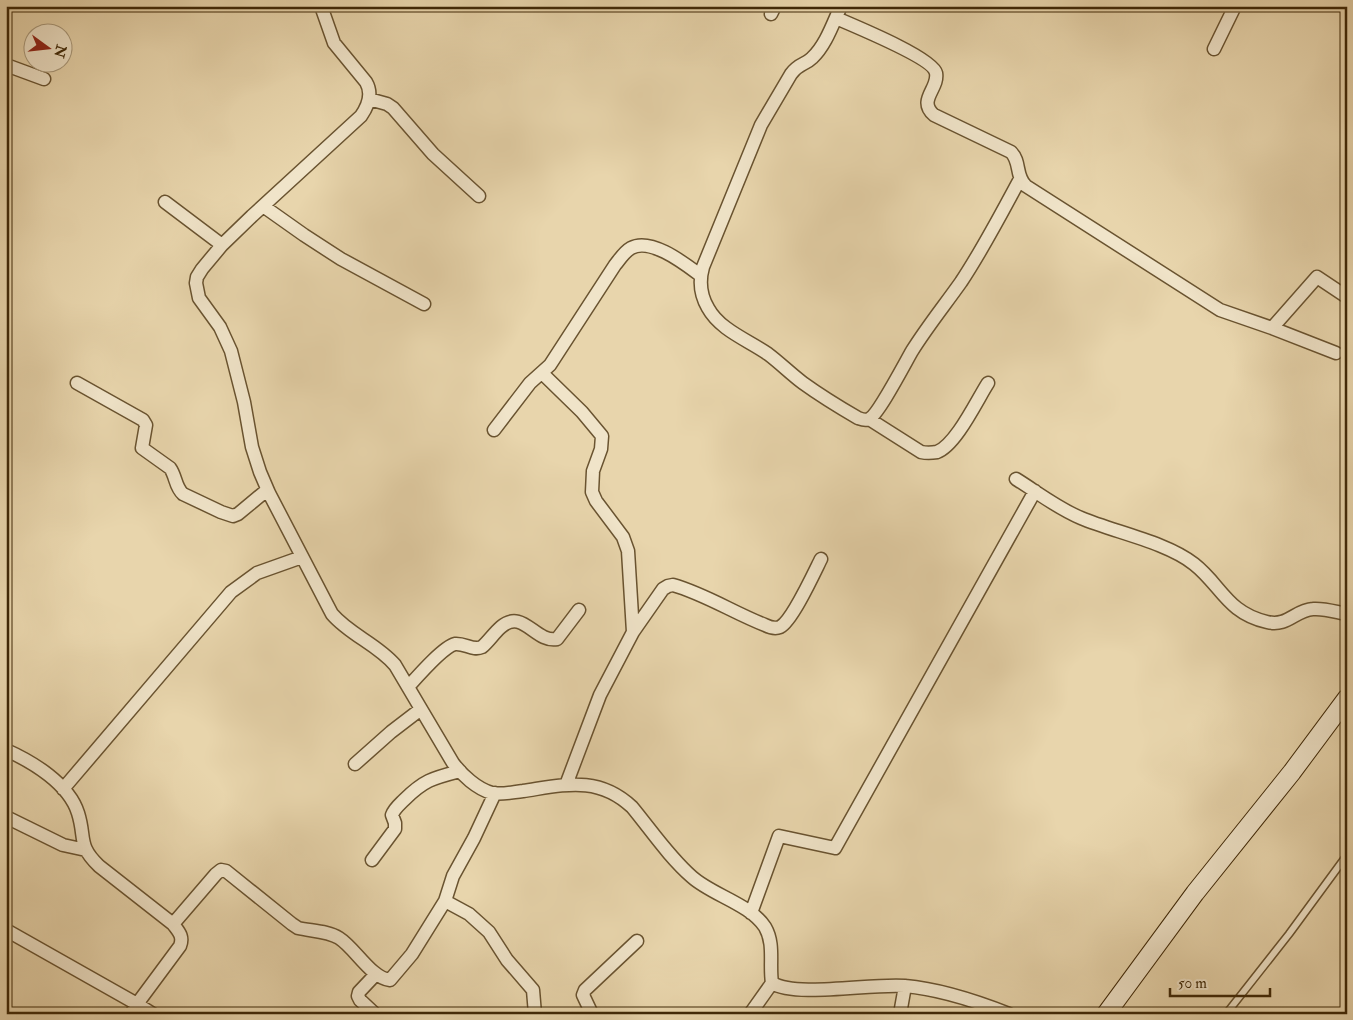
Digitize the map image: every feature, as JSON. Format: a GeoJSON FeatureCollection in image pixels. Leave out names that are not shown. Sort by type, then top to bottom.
{"type":"FeatureCollection","features":[{"type":"Feature","properties":{"kind":"street"},"geometry":{"type":"LineString","coordinates":[[321,6],[334,43],[370,89],[367,108],[361,116],[222,245],[198,277],[197,292],[199,298],[227,340],[244,402],[252,447],[268,490],[332,614],[349,631],[389,658],[460,771],[483,790],[494,793],[566,785],[594,786],[607,789],[622,797],[632,807],[691,876],[703,886],[751,913],[765,928],[770,940],[772,983],[750,1014]]}},
{"type":"Feature","properties":{"kind":"street"},"geometry":{"type":"LineString","coordinates":[[1214,49],[1235,6]]}},
{"type":"Feature","properties":{"kind":"street"},"geometry":{"type":"LineString","coordinates":[[988,382],[949,444],[938,451],[930,453],[921,452],[869,419],[858,418],[827,400],[766,354],[724,326],[708,309],[703,296],[700,275],[760,125],[796,66],[814,57],[838,12],[930,65],[936,74],[936,80],[928,98],[929,111],[1011,152],[1015,156],[1020,179],[1026,186],[1220,310],[1336,353]]}},
{"type":"Feature","properties":{"kind":"street"},"geometry":{"type":"LineString","coordinates":[[6,65],[44,79]]}},
{"type":"Feature","properties":{"kind":"street"},"geometry":{"type":"LineString","coordinates":[[369,99],[387,104],[393,108],[434,154],[479,196]]}},
{"type":"Feature","properties":{"kind":"street"},"geometry":{"type":"LineString","coordinates":[[869,419],[885,398],[934,316],[960,282],[994,227],[1020,179]]}},
{"type":"Feature","properties":{"kind":"street"},"geometry":{"type":"LineString","coordinates":[[165,202],[222,245]]}},
{"type":"Feature","properties":{"kind":"street"},"geometry":{"type":"LineString","coordinates":[[263,206],[341,259],[424,304]]}},
{"type":"Feature","properties":{"kind":"street"},"geometry":{"type":"LineString","coordinates":[[494,430],[530,383],[550,365],[624,254],[631,248],[643,246],[666,252],[700,275]]}},
{"type":"Feature","properties":{"kind":"street"},"geometry":{"type":"LineString","coordinates":[[1272,328],[1317,277],[1347,297]]}},
{"type":"Feature","properties":{"kind":"street"},"geometry":{"type":"LineString","coordinates":[[542,373],[582,412],[602,436],[593,472],[592,492],[596,501],[623,537],[628,551],[633,632]]}},
{"type":"Feature","properties":{"kind":"street"},"geometry":{"type":"LineString","coordinates":[[77,383],[143,420],[146,425],[142,448],[170,468],[177,486],[183,494],[233,516],[268,490]]}},
{"type":"Feature","properties":{"kind":"street"},"geometry":{"type":"LineString","coordinates":[[1016,478],[1052,503],[1081,518],[1174,552],[1192,562],[1203,571],[1227,601],[1238,610],[1255,619],[1277,624],[1288,621],[1303,611],[1312,609],[1347,614]]}},
{"type":"Feature","properties":{"kind":"street"},"geometry":{"type":"LineString","coordinates":[[751,913],[779,836],[835,848],[1035,491]]}},
{"type":"Feature","properties":{"kind":"street"},"geometry":{"type":"LineString","coordinates":[[63,790],[231,592],[256,573],[302,557]]}},
{"type":"Feature","properties":{"kind":"street"},"geometry":{"type":"LineString","coordinates":[[566,785],[600,695],[633,632],[663,589],[673,585],[709,599],[765,626],[780,627],[798,603],[821,558]]}},
{"type":"Feature","properties":{"kind":"street"},"geometry":{"type":"LineString","coordinates":[[408,687],[430,664],[455,644],[478,649],[502,626],[516,620],[542,638],[548,640],[557,639],[579,610]]}},
{"type":"Feature","properties":{"kind":"street"},"geometry":{"type":"LineString","coordinates":[[1106,1014],[1195,893],[1292,772],[1347,698]]}},
{"type":"Feature","properties":{"kind":"street"},"geometry":{"type":"LineString","coordinates":[[356,764],[391,732],[421,709]]}},
{"type":"Feature","properties":{"kind":"street"},"geometry":{"type":"LineString","coordinates":[[6,750],[46,774],[63,790],[78,813],[83,844],[88,856],[173,924],[182,936],[182,941],[134,1009]]}},
{"type":"Feature","properties":{"kind":"street"},"geometry":{"type":"LineString","coordinates":[[372,860],[395,829],[396,823],[392,815],[394,810],[426,781],[460,771]]}},
{"type":"Feature","properties":{"kind":"street"},"geometry":{"type":"LineString","coordinates":[[173,924],[216,874],[221,870],[226,871],[298,928],[339,937],[376,974],[387,980],[392,978],[412,954],[445,901],[453,876],[474,838],[494,793]]}},
{"type":"Feature","properties":{"kind":"street"},"geometry":{"type":"LineString","coordinates":[[6,817],[63,845],[86,850]]}},
{"type":"Feature","properties":{"kind":"street"},"geometry":{"type":"LineString","coordinates":[[445,901],[469,914],[489,932],[507,960],[533,990],[535,1014]]}},
{"type":"Feature","properties":{"kind":"street"},"geometry":{"type":"LineString","coordinates":[[6,930],[134,1009],[154,1014]]}},
{"type":"Feature","properties":{"kind":"street"},"geometry":{"type":"LineString","coordinates":[[592,1014],[583,995],[584,990],[637,941]]}},
{"type":"Feature","properties":{"kind":"street"},"geometry":{"type":"LineString","coordinates":[[376,974],[359,992],[358,996],[376,1014]]}},
{"type":"Feature","properties":{"kind":"street"},"geometry":{"type":"LineString","coordinates":[[772,983],[782,988],[803,990],[886,984],[924,988],[949,994],[1009,1014]]}},
{"type":"Feature","properties":{"kind":"street"},"geometry":{"type":"LineString","coordinates":[[900,1014],[905,986]]}},
{"type":"Feature","properties":{"kind":"lane"},"geometry":{"type":"LineString","coordinates":[[1226,1014],[1346,857]]}}]}
